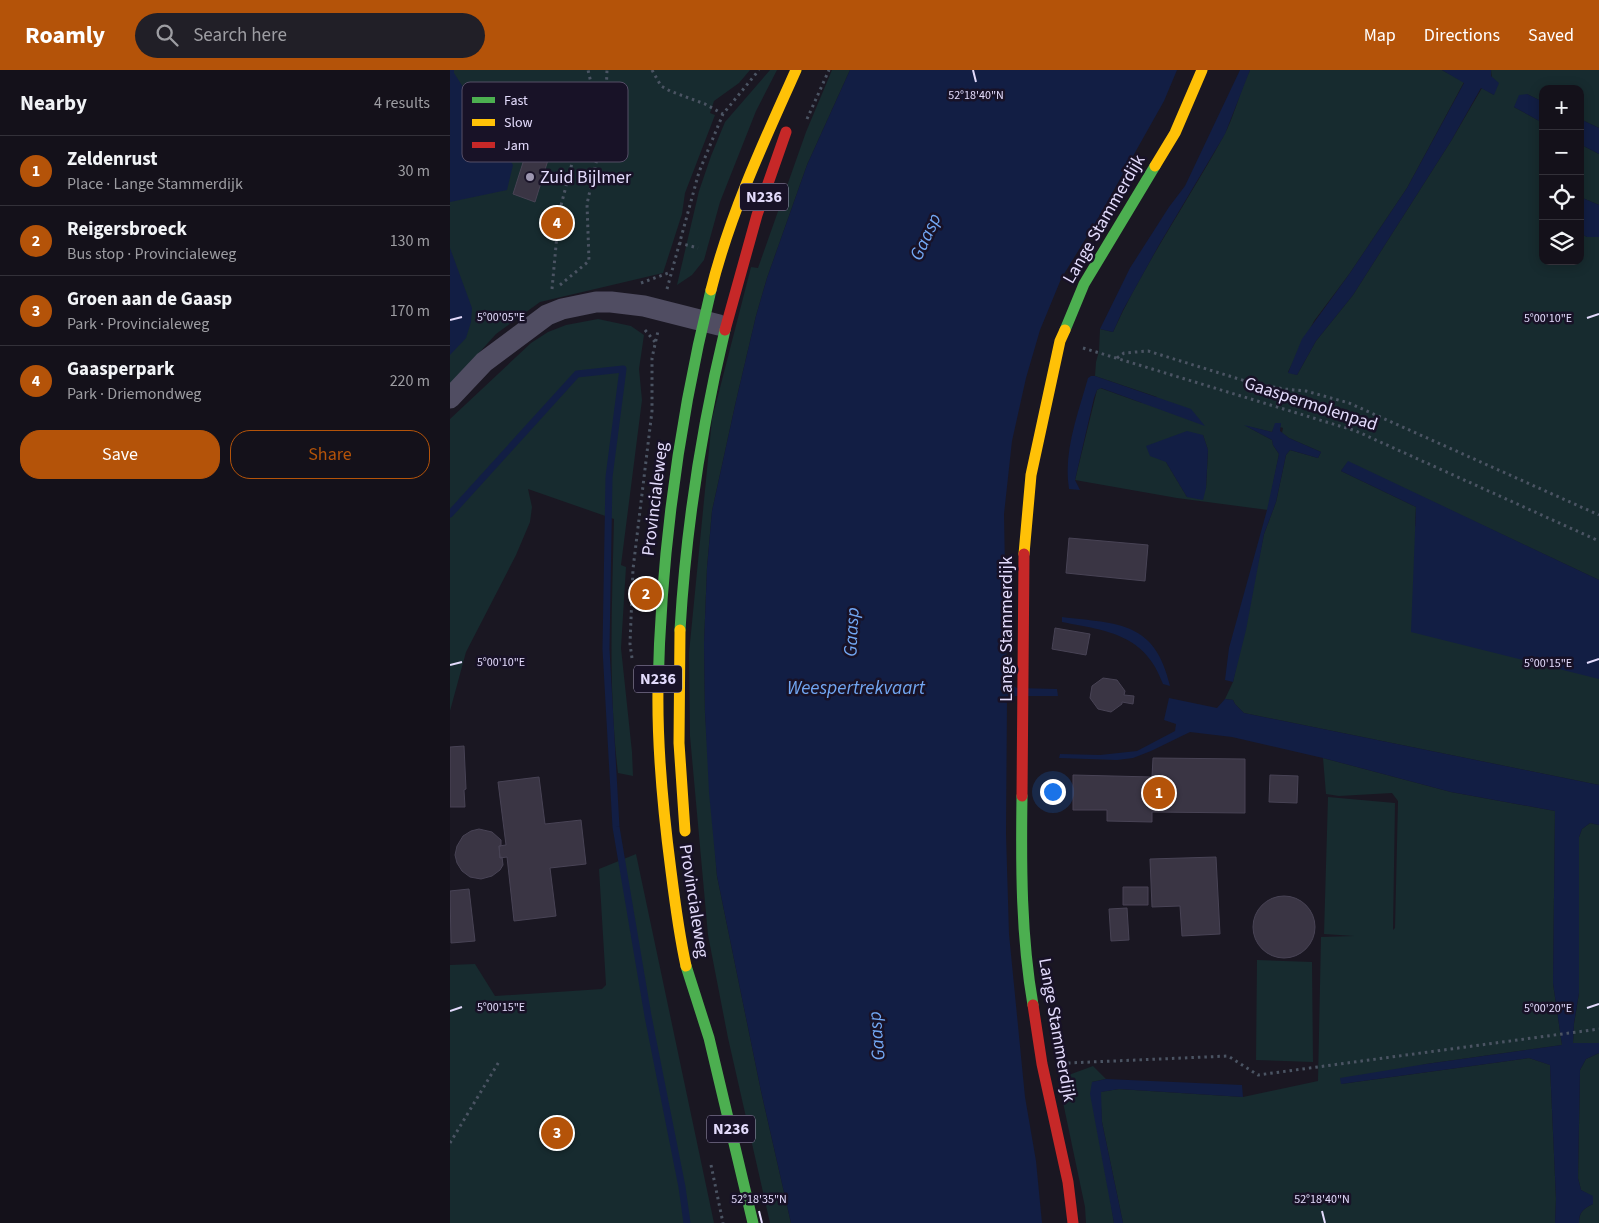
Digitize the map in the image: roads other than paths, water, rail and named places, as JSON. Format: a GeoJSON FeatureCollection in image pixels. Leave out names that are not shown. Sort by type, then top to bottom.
{"type":"FeatureCollection","features":[{"type":"Feature","properties":{"kind":"main road","name":"Provincialeweg"},"geometry":{"type":"LineString","coordinates":[[753,1223],[708,1036],[688,974],[666,841],[660,754],[658,656],[661,596],[680,434],[704,321],[721,255],[737,210],[759,152],[796,70]]}},
{"type":"Feature","properties":{"kind":"main road","name":"Lange Stammerdijk"},"geometry":{"type":"LineString","coordinates":[[1073,1223],[1068,1182],[1042,1064],[1029,983],[1023,925],[1020,863],[1024,704],[1024,540],[1030,475],[1060,341],[1084,284],[1175,133],[1202,70]]}},
{"type":"Feature","properties":{"kind":"main road","name":"Provincialeweg"},"geometry":{"type":"LineString","coordinates":[[686,838],[677,716],[678,649],[686,545],[697,458],[713,381],[743,260],[790,121]]}},
{"type":"Feature","properties":{"kind":"main road","name":"Provincialeweg"},"geometry":{"type":"LineString","coordinates":[[702,979],[708,1036]]}},
{"type":"Feature","properties":{"kind":"street"},"geometry":{"type":"LineString","coordinates":[[450,398],[484,362],[547,315],[562,309],[579,305],[611,302],[644,306],[726,326]]}},
{"type":"Feature","properties":{"kind":"water"},"geometry":{"type":"Polygon","coordinates":[[[450,70],[454,70],[462,85],[462,162],[511,162],[513,165],[507,190],[450,202],[450,70]]]}},
{"type":"Feature","properties":{"kind":"water","name":"Weespertrekvaart"},"geometry":{"type":"Polygon","coordinates":[[[850,70],[1177,70],[1164,101],[1097,220],[1061,279],[1040,330],[1026,378],[1012,441],[1004,514],[1007,682],[1017,688],[1057,689],[1058,696],[1016,696],[1007,699],[1006,834],[1009,934],[1025,1097],[1036,1161],[1042,1223],[791,1223],[761,1091],[717,876],[709,792],[704,644],[707,568],[712,511],[756,316],[767,278],[807,165],[850,70]]]}},
{"type":"Feature","properties":{"kind":"water"},"geometry":{"type":"Polygon","coordinates":[[[1240,70],[1250,70],[1225,134],[1159,245],[1113,332],[1100,329],[1130,268],[1169,207],[1185,186],[1240,70]]]}},
{"type":"Feature","properties":{"kind":"water"},"geometry":{"type":"Polygon","coordinates":[[[1442,70],[1491,70],[1491,76],[1499,83],[1494,95],[1481,88],[1451,141],[1353,295],[1316,341],[1297,375],[1288,373],[1302,339],[1350,273],[1407,188],[1464,83],[1442,70]]]}},
{"type":"Feature","properties":{"kind":"water"},"geometry":{"type":"Polygon","coordinates":[[[1527,94],[1539,100],[1539,121],[1514,107],[1519,95],[1527,94]]]}},
{"type":"Feature","properties":{"kind":"water"},"geometry":{"type":"Polygon","coordinates":[[[1584,121],[1599,128],[1599,154],[1584,146],[1584,121]]]}},
{"type":"Feature","properties":{"kind":"water"},"geometry":{"type":"Polygon","coordinates":[[[1584,199],[1599,205],[1599,237],[1584,235],[1584,199]]]}},
{"type":"Feature","properties":{"kind":"water"},"geometry":{"type":"Polygon","coordinates":[[[450,248],[472,308],[471,322],[466,338],[450,355],[450,248]]]}},
{"type":"Feature","properties":{"kind":"water"},"geometry":{"type":"Polygon","coordinates":[[[1091,376],[1191,409],[1205,426],[1101,388],[1097,390],[1094,398],[1075,480],[1080,490],[1069,489],[1068,461],[1070,447],[1088,378],[1091,376]]]}},
{"type":"Feature","properties":{"kind":"water"},"geometry":{"type":"Polygon","coordinates":[[[1275,423],[1281,423],[1280,431],[1289,438],[1321,452],[1318,458],[1290,450],[1286,455],[1276,502],[1264,534],[1246,630],[1233,682],[1225,680],[1229,648],[1267,510],[1279,454],[1272,440],[1244,425],[1272,432],[1275,423]]]}},
{"type":"Feature","properties":{"kind":"water"},"geometry":{"type":"Polygon","coordinates":[[[1187,431],[1203,435],[1208,450],[1206,488],[1203,500],[1187,497],[1166,462],[1150,456],[1146,446],[1187,431]]]}},
{"type":"Feature","properties":{"kind":"water"},"geometry":{"type":"Polygon","coordinates":[[[1348,461],[1599,580],[1599,679],[1411,632],[1416,507],[1341,471],[1348,461]]]}},
{"type":"Feature","properties":{"kind":"water"},"geometry":{"type":"Polygon","coordinates":[[[1062,617],[1117,625],[1132,630],[1144,637],[1155,649],[1170,686],[1163,684],[1146,654],[1135,645],[1109,632],[1062,622],[1062,617]]]}},
{"type":"Feature","properties":{"kind":"water"},"geometry":{"type":"Polygon","coordinates":[[[1169,698],[1217,708],[1225,699],[1233,700],[1244,713],[1599,785],[1599,825],[1590,823],[1582,829],[1579,837],[1579,993],[1573,1043],[1599,1043],[1599,1053],[1586,1059],[1580,1070],[1578,1178],[1581,1190],[1593,1196],[1593,1204],[1582,1211],[1579,1223],[1555,1223],[1556,1199],[1550,1065],[1529,1058],[1341,1084],[1340,1078],[1562,1045],[1553,983],[1555,811],[1451,792],[1323,758],[1232,737],[1190,732],[1133,758],[1117,760],[1059,758],[1060,754],[1100,755],[1137,751],[1175,731],[1176,724],[1164,720],[1169,698]]]}},
{"type":"Feature","properties":{"kind":"water"},"geometry":{"type":"Polygon","coordinates":[[[1106,1079],[1242,1085],[1243,1097],[1119,1089],[1101,1092],[1102,1122],[1123,1223],[1114,1223],[1090,1094],[1092,1082],[1106,1079]]]}},
{"type":"Feature","properties":{"kind":"waterway"},"geometry":{"type":"LineString","coordinates":[[450,514],[577,374],[623,369],[609,477],[606,649],[616,827],[648,1016],[682,1187],[687,1223]]}},
{"type":"Feature","properties":{"kind":"place","name":"Zuid Bijlmer"},"geometry":{"type":"Point","coordinates":[530,177]}},
{"type":"Feature","properties":{"kind":"place","name":"Gaasperpark"},"geometry":{"type":"Point","coordinates":[557,223]}},
{"type":"Feature","properties":{"kind":"place","name":"Reigersbroeck"},"geometry":{"type":"Point","coordinates":[646,594]}},
{"type":"Feature","properties":{"kind":"place","name":"Zeldenrust"},"geometry":{"type":"Point","coordinates":[1159,793]}},
{"type":"Feature","properties":{"kind":"place","name":"Groen aan de Gaasp"},"geometry":{"type":"Point","coordinates":[557,1133]}},
{"type":"Feature","properties":{"kind":"water label","name":"Gaasp"},"geometry":{"type":"Point","coordinates":[926,237]}},
{"type":"Feature","properties":{"kind":"water label","name":"Gaasp"},"geometry":{"type":"Point","coordinates":[852,632]}},
{"type":"Feature","properties":{"kind":"water label","name":"Gaasp"},"geometry":{"type":"Point","coordinates":[877,1036]}}]}
